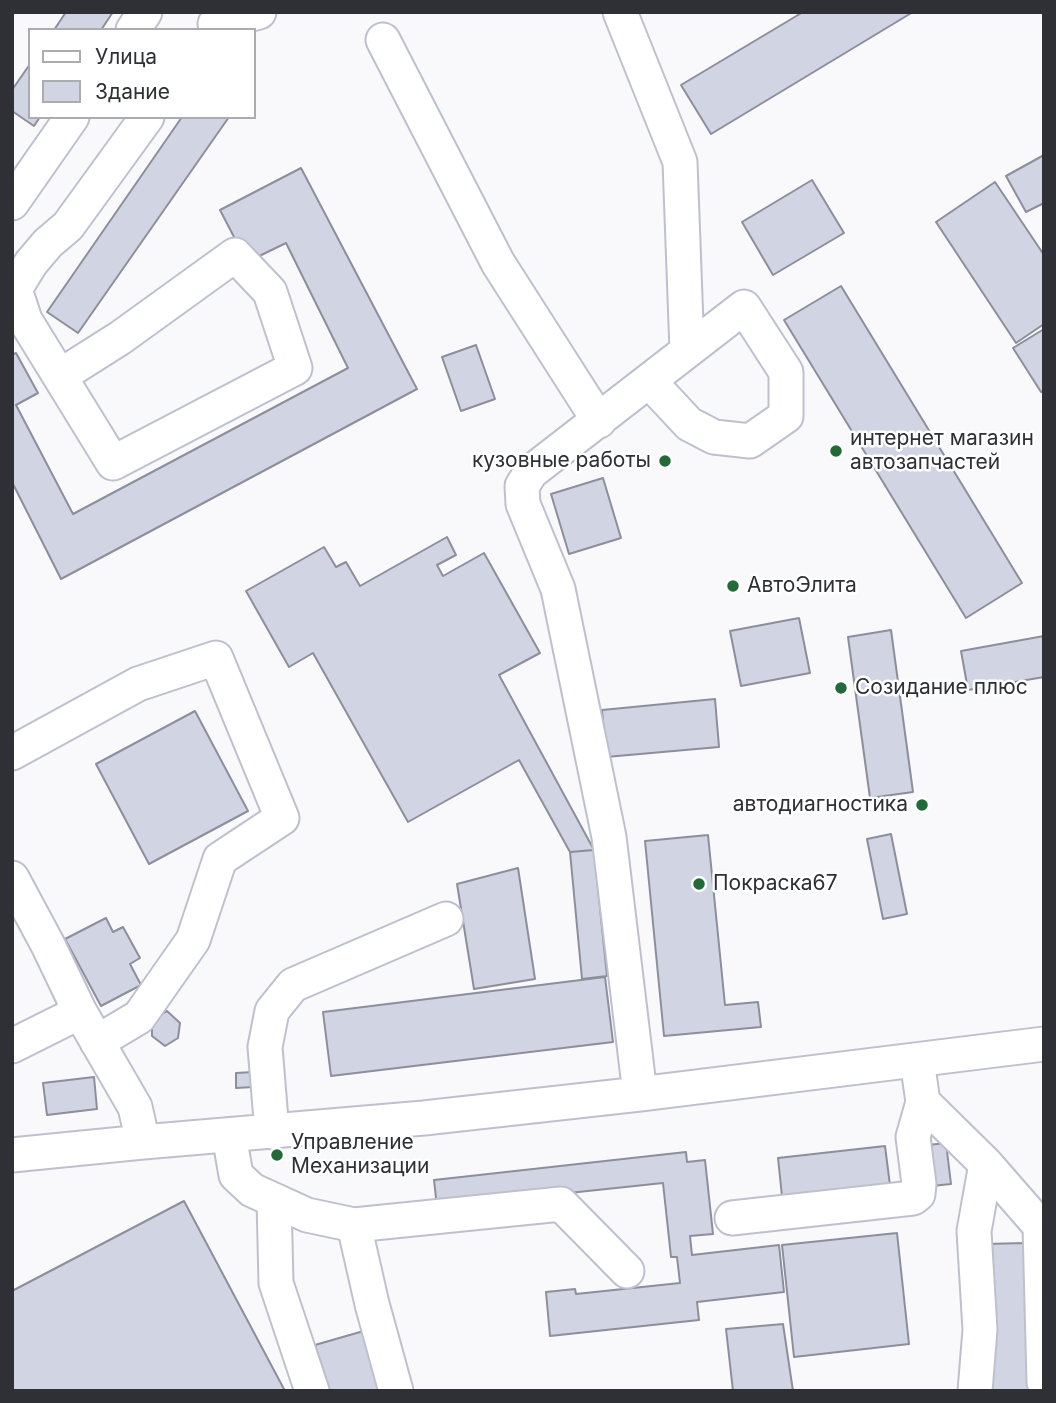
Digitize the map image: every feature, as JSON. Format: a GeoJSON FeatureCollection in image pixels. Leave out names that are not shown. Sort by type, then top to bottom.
{"type":"FeatureCollection","features":[{"type":"Feature","properties":{"kind":"street"},"geometry":{"type":"LineString","coordinates":[[134,28],[145,12]]}},
{"type":"Feature","properties":{"kind":"street"},"geometry":{"type":"LineString","coordinates":[[217,22],[259,12]]}},
{"type":"Feature","properties":{"kind":"street"},"geometry":{"type":"LineString","coordinates":[[620,12],[680,162],[687,351]]}},
{"type":"Feature","properties":{"kind":"street"},"geometry":{"type":"LineString","coordinates":[[383,40],[498,263],[599,421]]}},
{"type":"Feature","properties":{"kind":"street"},"geometry":{"type":"LineString","coordinates":[[48,243],[12,205],[71,119]]}},
{"type":"Feature","properties":{"kind":"street"},"geometry":{"type":"LineString","coordinates":[[60,376],[120,338],[235,255],[270,292],[295,368],[113,463],[25,320],[15,289],[31,263],[48,243],[68,226],[146,119]]}},
{"type":"Feature","properties":{"kind":"street"},"geometry":{"type":"LineString","coordinates":[[640,1094],[609,837],[558,589],[523,504],[522,486],[531,472],[744,307],[786,372],[786,416],[750,441],[715,437],[689,424],[649,381]]}},
{"type":"Feature","properties":{"kind":"street"},"geometry":{"type":"LineString","coordinates":[[12,753],[138,684],[216,657],[282,818],[220,859],[193,940],[139,1017],[97,1042]]}},
{"type":"Feature","properties":{"kind":"street"},"geometry":{"type":"LineString","coordinates":[[12,878],[80,1012],[135,1107],[143,1142]]}},
{"type":"Feature","properties":{"kind":"street"},"geometry":{"type":"LineString","coordinates":[[272,1132],[265,1047],[272,1011],[293,985],[446,919]]}},
{"type":"Feature","properties":{"kind":"street"},"geometry":{"type":"LineString","coordinates":[[12,1046],[80,1012]]}},
{"type":"Feature","properties":{"kind":"street"},"geometry":{"type":"LineString","coordinates":[[12,1155],[424,1118],[1044,1044]]}},
{"type":"Feature","properties":{"kind":"street"},"geometry":{"type":"LineString","coordinates":[[732,1218],[913,1198],[918,1194],[913,1137],[923,1102],[917,1060]]}},
{"type":"Feature","properties":{"kind":"street"},"geometry":{"type":"LineString","coordinates":[[923,1102],[986,1164],[1042,1226],[1044,1382]]}},
{"type":"Feature","properties":{"kind":"street"},"geometry":{"type":"LineString","coordinates":[[229,1135],[236,1175],[252,1190],[307,1215],[354,1225],[561,1204],[627,1271]]}},
{"type":"Feature","properties":{"kind":"street"},"geometry":{"type":"LineString","coordinates":[[975,1391],[980,1330],[974,1231],[986,1164]]}},
{"type":"Feature","properties":{"kind":"street"},"geometry":{"type":"LineString","coordinates":[[274,1200],[276,1283],[312,1391]]}},
{"type":"Feature","properties":{"kind":"street"},"geometry":{"type":"LineString","coordinates":[[354,1225],[396,1391]]}},
{"type":"Feature","properties":{"kind":"building"},"geometry":{"type":"Polygon","coordinates":[[[66,12],[113,12],[102,28],[55,28],[66,12]]]}},
{"type":"Feature","properties":{"kind":"building"},"geometry":{"type":"Polygon","coordinates":[[[803,12],[913,12],[711,134],[681,85],[803,12]]]}},
{"type":"Feature","properties":{"kind":"building"},"geometry":{"type":"Polygon","coordinates":[[[28,67],[28,119],[39,119],[34,126],[12,111],[12,90],[28,67]]]}},
{"type":"Feature","properties":{"kind":"building"},"geometry":{"type":"Polygon","coordinates":[[[181,119],[228,119],[78,333],[47,312],[181,119]]]}},
{"type":"Feature","properties":{"kind":"building"},"geometry":{"type":"Polygon","coordinates":[[[1044,155],[1044,203],[1026,212],[1006,176],[1044,155]]]}},
{"type":"Feature","properties":{"kind":"building"},"geometry":{"type":"Polygon","coordinates":[[[301,168],[417,389],[61,579],[12,482],[12,355],[16,353],[38,393],[16,405],[73,514],[348,368],[286,243],[247,262],[220,210],[301,168]]]}},
{"type":"Feature","properties":{"kind":"building"},"geometry":{"type":"Polygon","coordinates":[[[812,180],[844,233],[773,275],[742,222],[812,180]]]}},
{"type":"Feature","properties":{"kind":"building"},"geometry":{"type":"Polygon","coordinates":[[[995,182],[1044,255],[1044,324],[1016,343],[936,222],[995,182]]]}},
{"type":"Feature","properties":{"kind":"building"},"geometry":{"type":"Polygon","coordinates":[[[841,286],[1022,583],[966,618],[784,320],[841,286]]]}},
{"type":"Feature","properties":{"kind":"building"},"geometry":{"type":"Polygon","coordinates":[[[1044,329],[1044,391],[1041,392],[1013,348],[1044,329]]]}},
{"type":"Feature","properties":{"kind":"building"},"geometry":{"type":"Polygon","coordinates":[[[476,345],[495,399],[461,411],[442,357],[476,345]]]}},
{"type":"Feature","properties":{"kind":"building"},"geometry":{"type":"Polygon","coordinates":[[[603,478],[621,538],[569,554],[551,494],[603,478]]]}},
{"type":"Feature","properties":{"kind":"building"},"geometry":{"type":"Polygon","coordinates":[[[447,537],[456,555],[437,565],[443,576],[484,553],[540,653],[499,675],[594,850],[570,852],[519,760],[408,822],[313,653],[289,667],[246,591],[324,547],[336,567],[346,562],[360,586],[447,537]]]}},
{"type":"Feature","properties":{"kind":"building"},"geometry":{"type":"Polygon","coordinates":[[[799,618],[810,673],[741,686],[730,631],[799,618]]]}},
{"type":"Feature","properties":{"kind":"building"},"geometry":{"type":"Polygon","coordinates":[[[891,630],[913,792],[870,798],[848,637],[891,630]]]}},
{"type":"Feature","properties":{"kind":"building"},"geometry":{"type":"Polygon","coordinates":[[[1044,636],[1044,677],[968,690],[961,651],[1044,636]]]}},
{"type":"Feature","properties":{"kind":"building"},"geometry":{"type":"Polygon","coordinates":[[[715,699],[719,747],[606,757],[602,710],[715,699]]]}},
{"type":"Feature","properties":{"kind":"building"},"geometry":{"type":"Polygon","coordinates":[[[195,711],[248,811],[149,864],[96,764],[195,711]]]}},
{"type":"Feature","properties":{"kind":"building"},"geometry":{"type":"Polygon","coordinates":[[[891,834],[907,914],[883,919],[867,839],[891,834]]]}},
{"type":"Feature","properties":{"kind":"building"},"geometry":{"type":"Polygon","coordinates":[[[708,835],[725,1005],[758,1002],[761,1027],[664,1036],[645,841],[708,835]]]}},
{"type":"Feature","properties":{"kind":"building"},"geometry":{"type":"Polygon","coordinates":[[[594,850],[607,976],[582,979],[570,852],[594,850]]]}},
{"type":"Feature","properties":{"kind":"building"},"geometry":{"type":"Polygon","coordinates":[[[518,868],[535,979],[474,989],[457,884],[518,868]]]}},
{"type":"Feature","properties":{"kind":"building"},"geometry":{"type":"Polygon","coordinates":[[[106,918],[113,932],[123,927],[140,958],[130,964],[141,985],[101,1006],[65,939],[106,918]]]}},
{"type":"Feature","properties":{"kind":"building"},"geometry":{"type":"Polygon","coordinates":[[[605,977],[613,1042],[331,1076],[323,1012],[605,977]]]}},
{"type":"Feature","properties":{"kind":"building"},"geometry":{"type":"Polygon","coordinates":[[[167,1011],[180,1023],[178,1038],[165,1046],[152,1036],[152,1019],[167,1011]]]}},
{"type":"Feature","properties":{"kind":"building"},"geometry":{"type":"Polygon","coordinates":[[[253,1072],[254,1087],[236,1088],[236,1073],[253,1072]]]}},
{"type":"Feature","properties":{"kind":"building"},"geometry":{"type":"Polygon","coordinates":[[[94,1077],[97,1109],[47,1115],[43,1083],[94,1077]]]}},
{"type":"Feature","properties":{"kind":"building"},"geometry":{"type":"Polygon","coordinates":[[[946,1143],[951,1184],[932,1186],[928,1145],[946,1143]]]}},
{"type":"Feature","properties":{"kind":"building"},"geometry":{"type":"Polygon","coordinates":[[[885,1146],[891,1193],[783,1206],[778,1158],[885,1146]]]}},
{"type":"Feature","properties":{"kind":"building"},"geometry":{"type":"Polygon","coordinates":[[[686,1152],[687,1162],[705,1160],[713,1234],[690,1236],[692,1255],[779,1245],[784,1292],[697,1302],[699,1320],[550,1336],[546,1292],[575,1289],[576,1294],[680,1283],[677,1257],[671,1257],[663,1183],[437,1207],[434,1180],[686,1152]]]}},
{"type":"Feature","properties":{"kind":"building"},"geometry":{"type":"Polygon","coordinates":[[[184,1201],[285,1391],[14,1391],[12,1291],[184,1201]]]}},
{"type":"Feature","properties":{"kind":"building"},"geometry":{"type":"Polygon","coordinates":[[[897,1233],[909,1344],[794,1357],[782,1245],[897,1233]]]}},
{"type":"Feature","properties":{"kind":"building"},"geometry":{"type":"Polygon","coordinates":[[[1026,1243],[1030,1391],[988,1391],[985,1244],[1026,1243]]]}},
{"type":"Feature","properties":{"kind":"building"},"geometry":{"type":"Polygon","coordinates":[[[783,1324],[793,1391],[733,1391],[726,1329],[783,1324]]]}},
{"type":"Feature","properties":{"kind":"building"},"geometry":{"type":"Polygon","coordinates":[[[367,1330],[384,1391],[330,1391],[315,1345],[367,1330]]]}},
{"type":"Feature","properties":{"kind":"place","name":"интернет магазин автозапчастей"},"geometry":{"type":"Point","coordinates":[836,451]}},
{"type":"Feature","properties":{"kind":"place","name":"кузовные работы"},"geometry":{"type":"Point","coordinates":[665,461]}},
{"type":"Feature","properties":{"kind":"place","name":"АвтоЭлита"},"geometry":{"type":"Point","coordinates":[733,586]}},
{"type":"Feature","properties":{"kind":"place","name":"Созидание плюс"},"geometry":{"type":"Point","coordinates":[841,688]}},
{"type":"Feature","properties":{"kind":"place","name":"автодиагностика"},"geometry":{"type":"Point","coordinates":[922,805]}},
{"type":"Feature","properties":{"kind":"place","name":"Покраска67"},"geometry":{"type":"Point","coordinates":[699,884]}},
{"type":"Feature","properties":{"kind":"place","name":"Управление Механизации"},"geometry":{"type":"Point","coordinates":[277,1155]}}]}
